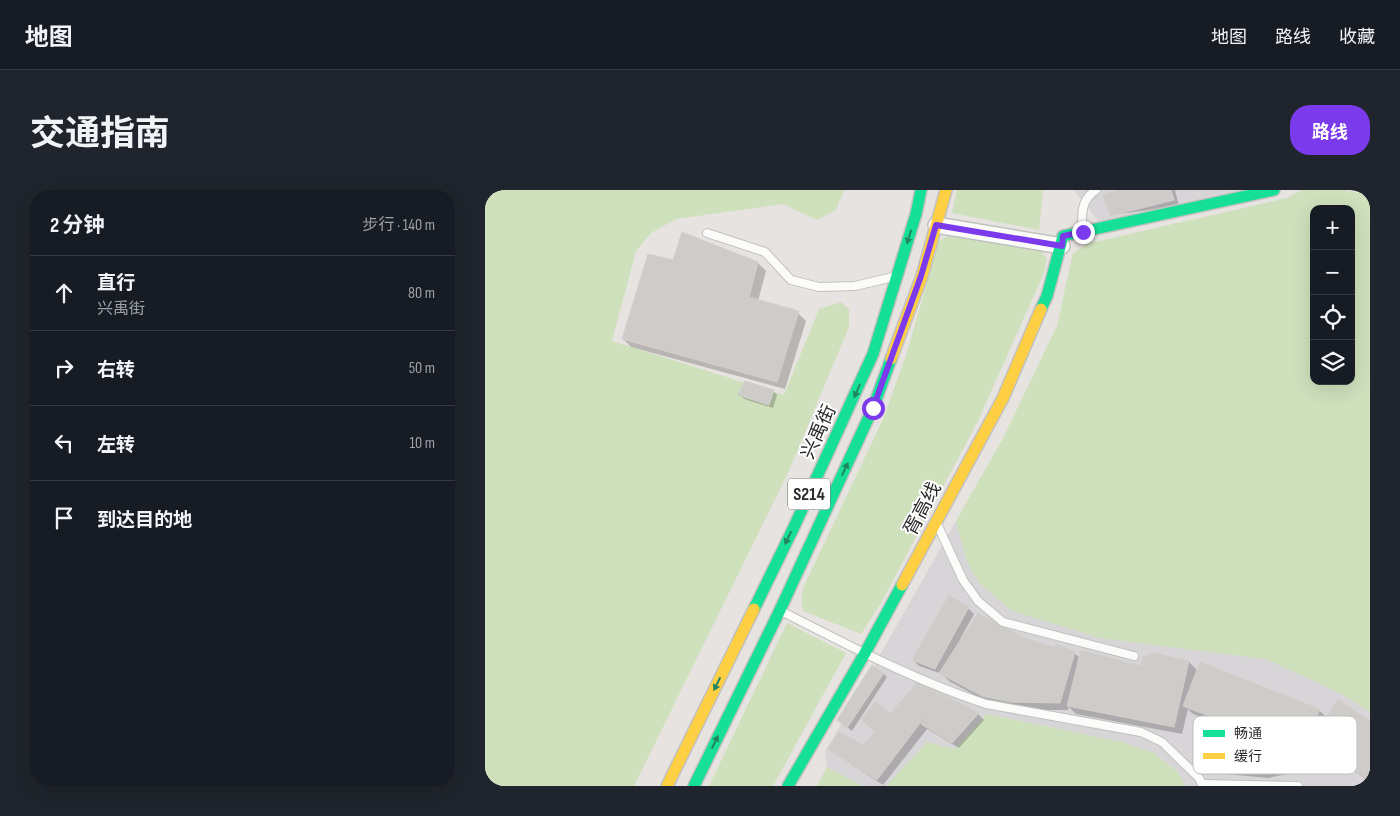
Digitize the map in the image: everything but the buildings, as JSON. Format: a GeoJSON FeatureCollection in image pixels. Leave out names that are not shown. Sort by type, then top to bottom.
{"type":"FeatureCollection","features":[{"type":"Feature","properties":{"kind":"main road","name":"兴禹街"},"geometry":{"type":"LineString","coordinates":[[667,786],[794,527],[841,428],[873,354],[916,214],[921,190]]}},
{"type":"Feature","properties":{"kind":"main road","name":"兴禹街"},"geometry":{"type":"LineString","coordinates":[[694,786],[780,610],[873,408],[921,276],[946,190]]}},
{"type":"Feature","properties":{"kind":"main road"},"geometry":{"type":"LineString","coordinates":[[1062,241],[1083,232],[1274,190]]}},
{"type":"Feature","properties":{"kind":"main road","name":"胥高线"},"geometry":{"type":"LineString","coordinates":[[788,786],[865,653],[1003,398],[1047,296],[1062,241]]}},
{"type":"Feature","properties":{"kind":"street"},"geometry":{"type":"LineString","coordinates":[[936,225],[1062,241]]}},
{"type":"Feature","properties":{"kind":"lane"},"geometry":{"type":"LineString","coordinates":[[1083,232],[1081,212],[1089,195],[1096,190]]}},
{"type":"Feature","properties":{"kind":"lane"},"geometry":{"type":"LineString","coordinates":[[707,233],[765,252],[791,280],[819,287],[855,286],[897,276]]}},
{"type":"Feature","properties":{"kind":"lane"},"geometry":{"type":"LineString","coordinates":[[936,522],[968,587],[977,601],[1003,622],[1134,656]]}},
{"type":"Feature","properties":{"kind":"lane"},"geometry":{"type":"LineString","coordinates":[[780,610],[865,653],[962,696],[986,704],[1141,732],[1162,742],[1193,772]]}},
{"type":"Feature","properties":{"kind":"lane"},"geometry":{"type":"LineString","coordinates":[[1195,774],[1203,785],[1298,786]]}},
{"type":"Feature","properties":{"kind":"shaded area"},"geometry":{"type":"Polygon","coordinates":[[[1074,190],[1240,190],[1098,221],[1074,190]]]}},
{"type":"Feature","properties":{"kind":"shaded area"},"geometry":{"type":"Polygon","coordinates":[[[956,521],[967,562],[1100,638],[1266,659],[1340,693],[1370,712],[1370,786],[1186,786],[1178,772],[1154,753],[1122,742],[987,714],[955,749],[927,742],[886,786],[862,786],[827,767],[825,752],[956,521]]]}},
{"type":"Feature","properties":{"kind":"green space"},"geometry":{"type":"Polygon","coordinates":[[[485,190],[844,190],[836,210],[817,220],[783,204],[676,219],[651,233],[636,251],[612,341],[784,395],[819,309],[841,302],[849,309],[849,327],[788,473],[634,786],[485,786],[485,190]]]}},
{"type":"Feature","properties":{"kind":"green space"},"geometry":{"type":"Polygon","coordinates":[[[957,190],[1043,190],[1039,230],[952,213],[957,190]]]}},
{"type":"Feature","properties":{"kind":"green space"},"geometry":{"type":"Polygon","coordinates":[[[1302,190],[1343,190],[1370,195],[1370,712],[1340,693],[1266,659],[1100,638],[1012,611],[980,584],[967,562],[956,521],[1003,438],[1057,326],[1073,253],[1090,243],[1287,198],[1302,190]]]}},
{"type":"Feature","properties":{"kind":"green space"},"geometry":{"type":"Polygon","coordinates":[[[948,236],[1040,250],[1047,259],[1044,273],[978,421],[881,603],[861,634],[803,611],[801,603],[803,588],[884,417],[907,352],[939,241],[948,236]]]}},
{"type":"Feature","properties":{"kind":"green space"},"geometry":{"type":"Polygon","coordinates":[[[787,623],[846,653],[773,786],[709,786],[787,623]]]}},
{"type":"Feature","properties":{"kind":"green space"},"geometry":{"type":"Polygon","coordinates":[[[987,714],[1122,742],[1154,753],[1178,772],[1186,786],[886,786],[927,742],[955,749],[987,714]]]}},
{"type":"Feature","properties":{"kind":"green space"},"geometry":{"type":"Polygon","coordinates":[[[827,767],[862,786],[817,786],[827,767]]]}},
{"type":"Feature","properties":{"kind":"traffic: fast"},"geometry":{"type":"LineString","coordinates":[[754,609],[794,527],[873,354],[916,214],[921,190]]}},
{"type":"Feature","properties":{"kind":"traffic: fast"},"geometry":{"type":"LineString","coordinates":[[1041,309],[1047,296],[1063,236],[1274,190]]}},
{"type":"Feature","properties":{"kind":"traffic: fast"},"geometry":{"type":"LineString","coordinates":[[694,786],[780,610],[873,408],[891,359]]}},
{"type":"Feature","properties":{"kind":"traffic: fast"},"geometry":{"type":"LineString","coordinates":[[788,786],[902,585]]}},
{"type":"Feature","properties":{"kind":"traffic: slow"},"geometry":{"type":"LineString","coordinates":[[891,359],[922,276],[946,190]]}},
{"type":"Feature","properties":{"kind":"traffic: slow"},"geometry":{"type":"LineString","coordinates":[[902,585],[1003,398],[1041,309]]}},
{"type":"Feature","properties":{"kind":"traffic: slow"},"geometry":{"type":"LineString","coordinates":[[667,786],[754,609]]}},
{"type":"Feature","properties":{"kind":"route"},"geometry":{"type":"LineString","coordinates":[[873,408],[921,276],[936,225],[1062,246],[1063,236],[1083,232]]}}]}
